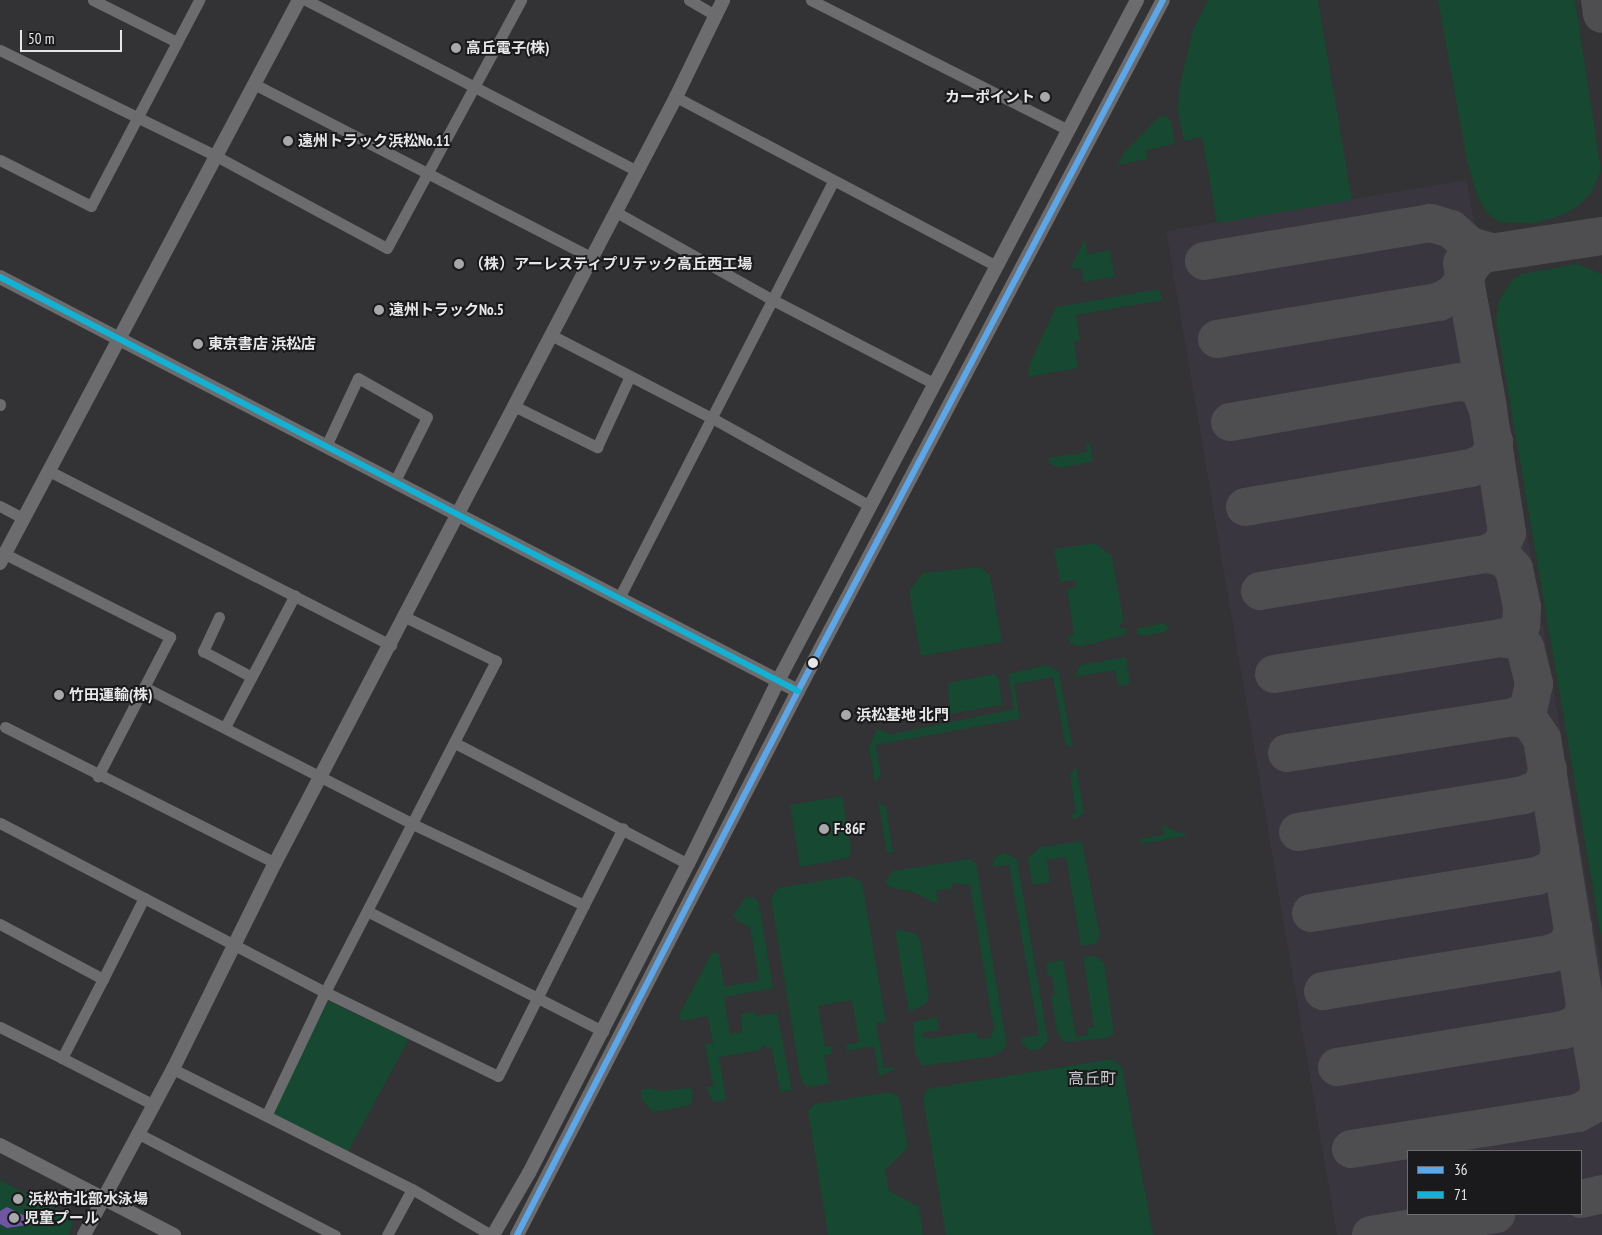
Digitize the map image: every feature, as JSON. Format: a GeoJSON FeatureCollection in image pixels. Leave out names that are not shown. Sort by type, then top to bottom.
{"type":"FeatureCollection","features":[{"type":"Feature","properties":{"kind":"street"},"geometry":{"type":"LineString","coordinates":[[93,0],[177,42]]}},
{"type":"Feature","properties":{"kind":"street"},"geometry":{"type":"LineString","coordinates":[[0,160],[91,206],[139,118],[199,0]]}},
{"type":"Feature","properties":{"kind":"street"},"geometry":{"type":"LineString","coordinates":[[98,776],[170,637],[2,559],[298,0]]}},
{"type":"Feature","properties":{"kind":"street"},"geometry":{"type":"LineString","coordinates":[[306,0],[637,171]]}},
{"type":"Feature","properties":{"kind":"street"},"geometry":{"type":"LineString","coordinates":[[0,50],[216,156],[387,248],[521,0]]}},
{"type":"Feature","properties":{"kind":"street"},"geometry":{"type":"LineString","coordinates":[[689,0],[715,15]]}},
{"type":"Feature","properties":{"kind":"street"},"geometry":{"type":"LineString","coordinates":[[84,1235],[102,1198],[173,1069],[275,863],[323,776],[591,257],[676,97],[723,0]]}},
{"type":"Feature","properties":{"kind":"street"},"geometry":{"type":"LineString","coordinates":[[811,0],[1068,130]]}},
{"type":"Feature","properties":{"kind":"street"},"geometry":{"type":"LineString","coordinates":[[173,1069],[267,1114],[412,1189],[492,1235],[602,1030],[688,864],[778,681],[1138,0],[1160,4],[798,691],[516,1235]]}},
{"type":"Feature","properties":{"kind":"street"},"geometry":{"type":"LineString","coordinates":[[254,84],[591,257]]}},
{"type":"Feature","properties":{"kind":"street"},"geometry":{"type":"LineString","coordinates":[[676,97],[996,266]]}},
{"type":"Feature","properties":{"kind":"street"},"geometry":{"type":"LineString","coordinates":[[619,598],[833,181]]}},
{"type":"Feature","properties":{"kind":"street"},"geometry":{"type":"LineString","coordinates":[[616,212],[773,300],[935,384]]}},
{"type":"Feature","properties":{"kind":"street"},"geometry":{"type":"LineString","coordinates":[[0,277],[459,513],[798,691]]}},
{"type":"Feature","properties":{"kind":"street"},"geometry":{"type":"LineString","coordinates":[[551,335],[712,418],[870,506]]}},
{"type":"Feature","properties":{"kind":"street"},"geometry":{"type":"LineString","coordinates":[[514,406],[597,448],[630,376]]}},
{"type":"Feature","properties":{"kind":"street"},"geometry":{"type":"LineString","coordinates":[[326,446],[358,378],[427,417],[395,481]]}},
{"type":"Feature","properties":{"kind":"street"},"geometry":{"type":"LineString","coordinates":[[49,471],[390,645]]}},
{"type":"Feature","properties":{"kind":"street"},"geometry":{"type":"LineString","coordinates":[[0,506],[23,518]]}},
{"type":"Feature","properties":{"kind":"street"},"geometry":{"type":"LineString","coordinates":[[225,727],[295,595]]}},
{"type":"Feature","properties":{"kind":"street"},"geometry":{"type":"LineString","coordinates":[[219,617],[203,651],[252,677]]}},
{"type":"Feature","properties":{"kind":"street"},"geometry":{"type":"LineString","coordinates":[[267,1114],[325,992],[369,912],[496,661],[406,617]]}},
{"type":"Feature","properties":{"kind":"street"},"geometry":{"type":"LineString","coordinates":[[144,687],[323,776],[413,824],[584,905]]}},
{"type":"Feature","properties":{"kind":"street"},"geometry":{"type":"LineString","coordinates":[[2,729],[275,863]]}},
{"type":"Feature","properties":{"kind":"street"},"geometry":{"type":"LineString","coordinates":[[454,743],[623,828],[688,864]]}},
{"type":"Feature","properties":{"kind":"street"},"geometry":{"type":"LineString","coordinates":[[0,822],[325,992],[498,1076],[623,828]]}},
{"type":"Feature","properties":{"kind":"street"},"geometry":{"type":"LineString","coordinates":[[62,1058],[144,898]]}},
{"type":"Feature","properties":{"kind":"street"},"geometry":{"type":"LineString","coordinates":[[369,912],[540,996],[602,1030]]}},
{"type":"Feature","properties":{"kind":"street"},"geometry":{"type":"LineString","coordinates":[[0,924],[103,979]]}},
{"type":"Feature","properties":{"kind":"street"},"geometry":{"type":"LineString","coordinates":[[0,1027],[154,1104]]}},
{"type":"Feature","properties":{"kind":"street"},"geometry":{"type":"LineString","coordinates":[[137,1133],[335,1235]]}},
{"type":"Feature","properties":{"kind":"street"},"geometry":{"type":"LineString","coordinates":[[0,1145],[174,1235]]}},
{"type":"Feature","properties":{"kind":"street"},"geometry":{"type":"LineString","coordinates":[[388,1235],[412,1189]]}},
{"type":"Feature","properties":{"kind":"shaded area"},"geometry":{"type":"Polygon","coordinates":[[[1467,180],[1602,974],[1602,1235],[1337,1235],[1166,231],[1467,180]]]}},
{"type":"Feature","properties":{"kind":"shaded area","name":"児童プール"},"geometry":{"type":"Polygon","coordinates":[[[7,1207],[27,1217],[27,1225],[7,1228],[0,1224],[0,1211],[7,1207]]]}},
{"type":"Feature","properties":{"kind":"green space"},"geometry":{"type":"Polygon","coordinates":[[[1208,0],[1318,0],[1352,200],[1217,223],[1202,137],[1184,141],[1178,112],[1179,89],[1193,30],[1208,0]]]}},
{"type":"Feature","properties":{"kind":"green space"},"geometry":{"type":"Polygon","coordinates":[[[1438,0],[1575,0],[1601,170],[1592,192],[1579,205],[1563,215],[1535,223],[1499,222],[1487,213],[1478,198],[1467,161],[1438,0]]]}},
{"type":"Feature","properties":{"kind":"green space"},"geometry":{"type":"Polygon","coordinates":[[[1165,116],[1171,121],[1175,144],[1146,150],[1147,159],[1117,165],[1124,153],[1159,117],[1165,116]]]}},
{"type":"Feature","properties":{"kind":"green space"},"geometry":{"type":"Polygon","coordinates":[[[1085,239],[1088,254],[1110,250],[1115,277],[1084,282],[1081,268],[1070,269],[1085,239]]]}},
{"type":"Feature","properties":{"kind":"green space"},"geometry":{"type":"Polygon","coordinates":[[[1577,264],[1602,274],[1602,941],[1496,321],[1499,300],[1511,282],[1521,274],[1577,264]]]}},
{"type":"Feature","properties":{"kind":"green space"},"geometry":{"type":"Polygon","coordinates":[[[1159,289],[1163,300],[1076,315],[1080,341],[1074,342],[1078,368],[1028,377],[1030,363],[1056,307],[1159,289]]]}},
{"type":"Feature","properties":{"kind":"green space"},"geometry":{"type":"Polygon","coordinates":[[[1086,443],[1090,443],[1093,458],[1091,462],[1060,468],[1050,464],[1048,458],[1087,452],[1086,443]]]}},
{"type":"Feature","properties":{"kind":"green space"},"geometry":{"type":"Polygon","coordinates":[[[1095,543],[1112,556],[1124,623],[1120,623],[1120,628],[1125,628],[1125,635],[1080,647],[1070,643],[1067,636],[1074,635],[1067,589],[1076,587],[1075,580],[1060,582],[1054,549],[1095,543]]]}},
{"type":"Feature","properties":{"kind":"green space"},"geometry":{"type":"Polygon","coordinates":[[[980,567],[990,575],[1002,642],[921,656],[909,591],[923,573],[980,567]]]}},
{"type":"Feature","properties":{"kind":"green space"},"geometry":{"type":"Polygon","coordinates":[[[1164,623],[1169,629],[1165,632],[1144,636],[1136,634],[1138,628],[1164,623]]]}},
{"type":"Feature","properties":{"kind":"green space"},"geometry":{"type":"Polygon","coordinates":[[[1126,657],[1130,684],[1118,686],[1115,670],[1074,677],[1080,665],[1126,657]]]}},
{"type":"Feature","properties":{"kind":"green space"},"geometry":{"type":"Polygon","coordinates":[[[1046,665],[1059,672],[1073,749],[1065,743],[1053,677],[1014,684],[1020,719],[876,745],[881,775],[875,783],[869,747],[877,729],[892,734],[1014,709],[1008,674],[1046,665]]]}},
{"type":"Feature","properties":{"kind":"green space"},"geometry":{"type":"Polygon","coordinates":[[[994,674],[999,679],[1002,705],[950,714],[948,683],[994,674]]]}},
{"type":"Feature","properties":{"kind":"green space"},"geometry":{"type":"Polygon","coordinates":[[[1076,767],[1084,813],[1074,820],[1070,814],[1076,813],[1070,775],[1076,767]]]}},
{"type":"Feature","properties":{"kind":"green space"},"geometry":{"type":"Polygon","coordinates":[[[842,796],[851,849],[849,858],[800,867],[790,805],[842,796]]]}},
{"type":"Feature","properties":{"kind":"green space"},"geometry":{"type":"Polygon","coordinates":[[[878,802],[886,807],[893,852],[887,853],[878,802]]]}},
{"type":"Feature","properties":{"kind":"green space"},"geometry":{"type":"Polygon","coordinates":[[[1162,824],[1172,830],[1190,835],[1141,844],[1140,839],[1164,835],[1162,824]]]}},
{"type":"Feature","properties":{"kind":"green space"},"geometry":{"type":"Polygon","coordinates":[[[1082,841],[1100,937],[1095,944],[1081,946],[1066,857],[1047,860],[1050,882],[1032,885],[1028,858],[1040,847],[1082,841]]]}},
{"type":"Feature","properties":{"kind":"green space"},"geometry":{"type":"Polygon","coordinates":[[[1004,853],[1017,859],[1048,1041],[1041,1049],[1031,1051],[1022,1044],[1021,1038],[1039,1035],[1009,865],[993,867],[994,858],[1004,853]]]}},
{"type":"Feature","properties":{"kind":"green space"},"geometry":{"type":"Polygon","coordinates":[[[969,859],[976,863],[1007,1046],[994,1056],[923,1066],[915,1055],[913,1022],[937,1017],[939,1030],[922,1033],[923,1037],[931,1038],[976,1032],[978,1039],[992,1037],[991,1031],[994,1031],[970,885],[952,883],[953,888],[936,891],[938,902],[933,902],[913,892],[889,887],[886,882],[892,871],[969,859]]]}},
{"type":"Feature","properties":{"kind":"green space"},"geometry":{"type":"Polygon","coordinates":[[[850,876],[862,882],[886,1022],[876,1023],[884,1068],[894,1067],[894,1070],[879,1076],[874,1046],[847,1051],[846,1045],[859,1042],[852,1000],[818,1006],[825,1047],[831,1046],[832,1054],[824,1055],[829,1084],[808,1087],[803,1083],[800,1075],[771,898],[778,888],[850,876]]]}},
{"type":"Feature","properties":{"kind":"green space"},"geometry":{"type":"Polygon","coordinates":[[[746,897],[755,898],[759,903],[773,988],[724,997],[730,1034],[742,1032],[741,1014],[754,1012],[757,1016],[777,1013],[792,1090],[780,1092],[772,1048],[767,1049],[766,1045],[761,1046],[761,1050],[719,1057],[726,1100],[717,1102],[712,1100],[706,1087],[713,1086],[705,1044],[713,1043],[708,1016],[684,1021],[678,1017],[712,952],[719,954],[724,987],[759,980],[750,927],[739,922],[733,915],[746,897]]]}},
{"type":"Feature","properties":{"kind":"green space"},"geometry":{"type":"Polygon","coordinates":[[[901,930],[916,934],[920,940],[929,995],[926,1004],[909,1012],[895,931],[901,930]]]}},
{"type":"Feature","properties":{"kind":"green space"},"geometry":{"type":"Polygon","coordinates":[[[1095,956],[1104,963],[1114,1034],[1108,1038],[1064,1042],[1057,1032],[1051,996],[1055,995],[1052,976],[1048,976],[1046,963],[1063,960],[1076,1037],[1088,1035],[1087,1028],[1094,1027],[1083,957],[1095,956]]]}},
{"type":"Feature","properties":{"kind":"green space"},"geometry":{"type":"Polygon","coordinates":[[[328,1001],[409,1039],[348,1152],[271,1113],[328,1001]]]}},
{"type":"Feature","properties":{"kind":"green space"},"geometry":{"type":"Polygon","coordinates":[[[1112,1059],[1122,1067],[1153,1235],[946,1235],[923,1098],[927,1089],[1112,1059]]]}},
{"type":"Feature","properties":{"kind":"green space"},"geometry":{"type":"Polygon","coordinates":[[[649,1088],[663,1091],[689,1088],[693,1091],[692,1102],[688,1106],[653,1112],[641,1099],[641,1090],[649,1088]]]}},
{"type":"Feature","properties":{"kind":"green space"},"geometry":{"type":"Polygon","coordinates":[[[888,1092],[899,1097],[908,1147],[885,1170],[889,1191],[919,1207],[923,1235],[828,1235],[808,1110],[815,1104],[888,1092]]]}},
{"type":"Feature","properties":{"kind":"green space","name":"浜松市北部水泳場"},"geometry":{"type":"Polygon","coordinates":[[[0,1180],[74,1218],[69,1235],[0,1235],[0,1180]]]}},
{"type":"Feature","properties":{"kind":"taxiway"},"geometry":{"type":"LineString","coordinates":[[1600,0],[1602,14]]}},
{"type":"Feature","properties":{"kind":"taxiway"},"geometry":{"type":"LineString","coordinates":[[1204,261],[1431,223],[1451,229],[1470,246],[1491,252]]}},
{"type":"Feature","properties":{"kind":"taxiway"},"geometry":{"type":"LineString","coordinates":[[1217,339],[1439,302],[1456,292],[1472,264],[1483,254],[1602,236]]}},
{"type":"Feature","properties":{"kind":"taxiway"},"geometry":{"type":"LineString","coordinates":[[1462,263],[1488,408]]}},
{"type":"Feature","properties":{"kind":"taxiway"},"geometry":{"type":"LineString","coordinates":[[1230,422],[1459,382],[1473,384],[1480,390],[1488,410],[1507,533],[1500,547],[1487,554],[1503,557],[1514,569],[1522,607],[1521,625],[1512,635],[1501,638],[1518,641],[1525,647],[1534,684],[1528,710],[1514,717],[1530,721],[1542,739],[1584,998],[1589,1009],[1602,1019]]}},
{"type":"Feature","properties":{"kind":"taxiway"},"geometry":{"type":"LineString","coordinates":[[1245,507],[1471,468],[1489,460],[1494,442]]}},
{"type":"Feature","properties":{"kind":"taxiway"},"geometry":{"type":"LineString","coordinates":[[1260,591],[1487,554]]}},
{"type":"Feature","properties":{"kind":"taxiway"},"geometry":{"type":"LineString","coordinates":[[1274,674],[1501,638]]}},
{"type":"Feature","properties":{"kind":"taxiway"},"geometry":{"type":"LineString","coordinates":[[1287,753],[1514,717]]}},
{"type":"Feature","properties":{"kind":"taxiway"},"geometry":{"type":"LineString","coordinates":[[1298,832],[1524,795],[1542,787],[1548,769]]}},
{"type":"Feature","properties":{"kind":"taxiway"},"geometry":{"type":"LineString","coordinates":[[1311,913],[1537,876],[1555,868],[1560,850]]}},
{"type":"Feature","properties":{"kind":"taxiway"},"geometry":{"type":"LineString","coordinates":[[1323,991],[1550,954],[1568,946],[1573,928]]}},
{"type":"Feature","properties":{"kind":"taxiway"},"geometry":{"type":"LineString","coordinates":[[1584,998],[1602,1101]]}},
{"type":"Feature","properties":{"kind":"taxiway"},"geometry":{"type":"LineString","coordinates":[[1337,1067],[1564,1030],[1581,1022],[1585,1005]]}},
{"type":"Feature","properties":{"kind":"taxiway"},"geometry":{"type":"LineString","coordinates":[[1351,1149],[1578,1113],[1595,1104],[1600,1087]]}},
{"type":"Feature","properties":{"kind":"taxiway"},"geometry":{"type":"LineString","coordinates":[[1582,1199],[1602,1194]]}},
{"type":"Feature","properties":{"kind":"taxiway"},"geometry":{"type":"LineString","coordinates":[[1371,1235],[1490,1215]]}},
{"type":"Feature","properties":{"kind":"transit line","name":"36"},"geometry":{"type":"LineString","coordinates":[[517,1235],[798,691],[1163,0]]}},
{"type":"Feature","properties":{"kind":"transit line","name":"71"},"geometry":{"type":"LineString","coordinates":[[0,277],[798,691]]}},
{"type":"Feature","properties":{"kind":"place","name":"高丘電子(株)"},"geometry":{"type":"Point","coordinates":[456,48]}},
{"type":"Feature","properties":{"kind":"place","name":"カーポイント"},"geometry":{"type":"Point","coordinates":[1045,97]}},
{"type":"Feature","properties":{"kind":"place","name":"遠州トラック浜松No.11"},"geometry":{"type":"Point","coordinates":[288,141]}},
{"type":"Feature","properties":{"kind":"place","name":"（株）アーレスティプリテック高丘西工場"},"geometry":{"type":"Point","coordinates":[459,264]}},
{"type":"Feature","properties":{"kind":"place","name":"遠州トラックNo.5"},"geometry":{"type":"Point","coordinates":[379,310]}},
{"type":"Feature","properties":{"kind":"place","name":"東京書店 浜松店"},"geometry":{"type":"Point","coordinates":[198,344]}},
{"type":"Feature","properties":{"kind":"place","name":"竹田運輸(株)"},"geometry":{"type":"Point","coordinates":[59,695]}},
{"type":"Feature","properties":{"kind":"place","name":"浜松基地 北門"},"geometry":{"type":"Point","coordinates":[846,715]}},
{"type":"Feature","properties":{"kind":"place","name":"F-86F"},"geometry":{"type":"Point","coordinates":[824,829]}},
{"type":"Feature","properties":{"kind":"place","name":"浜松市北部水泳場"},"geometry":{"type":"Point","coordinates":[18,1199]}},
{"type":"Feature","properties":{"kind":"place","name":"児童プール"},"geometry":{"type":"Point","coordinates":[14,1218]}},
{"type":"Feature","properties":{"kind":"district","name":"高丘町"},"geometry":{"type":"Point","coordinates":[1092,1078]}}]}
